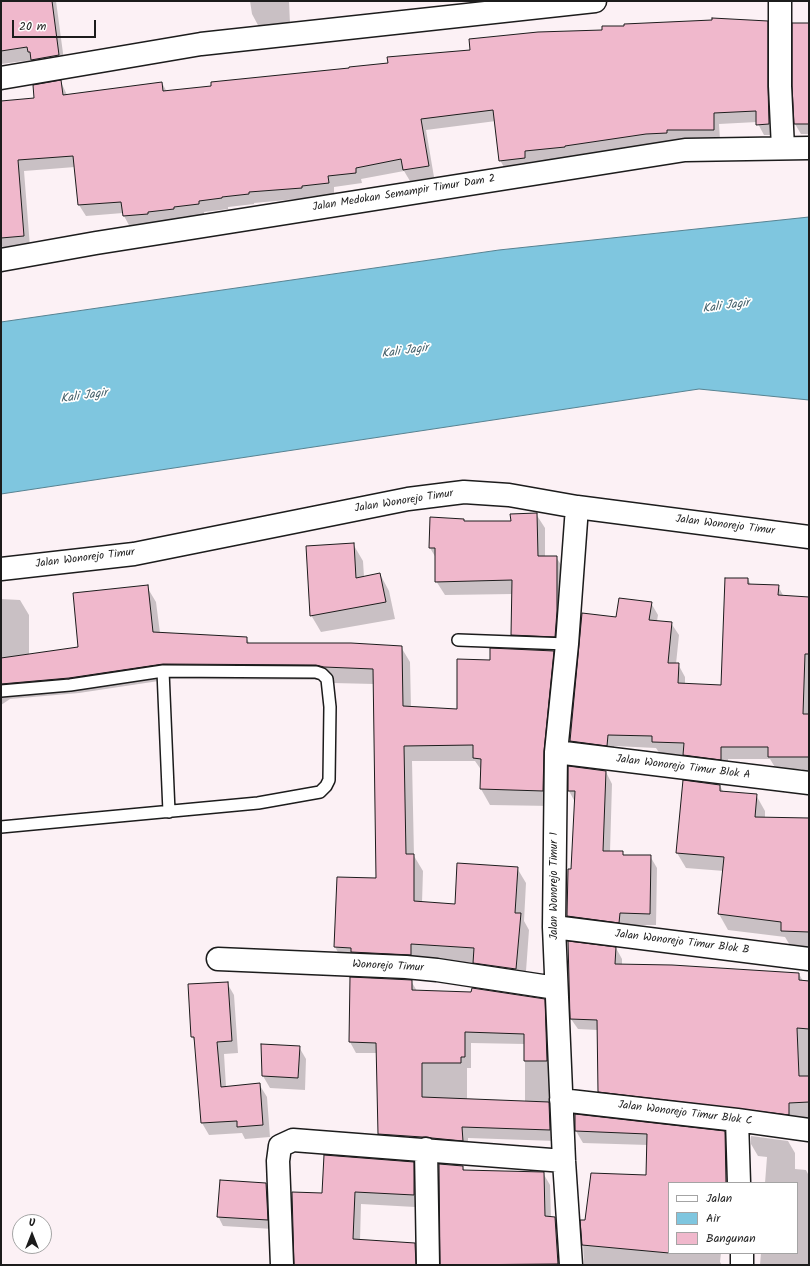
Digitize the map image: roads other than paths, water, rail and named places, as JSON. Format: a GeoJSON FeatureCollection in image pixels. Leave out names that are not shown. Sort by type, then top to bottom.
{"type":"FeatureCollection","features":[{"type":"Feature","properties":{"kind":"street"},"geometry":{"type":"LineString","coordinates":[[1,78],[201,44],[595,1]]}},
{"type":"Feature","properties":{"kind":"street"},"geometry":{"type":"LineString","coordinates":[[780,1],[780,86],[783,148]]}},
{"type":"Feature","properties":{"kind":"street","name":"Jalan Medokan Semampir Timur Dam 2"},"geometry":{"type":"LineString","coordinates":[[1,260],[96,243],[685,150],[809,148]]}},
{"type":"Feature","properties":{"kind":"street","name":"Jalan Wonorejo Timur"},"geometry":{"type":"LineString","coordinates":[[1,569],[134,554],[408,499],[464,492],[509,495],[577,507],[809,537]]}},
{"type":"Feature","properties":{"kind":"street","name":"Jalan Wonorejo Timur I"},"geometry":{"type":"LineString","coordinates":[[571,1265],[564,1161],[554,927],[556,752],[567,644],[577,507]]}},
{"type":"Feature","properties":{"kind":"street","name":"Jalan Wonorejo Timur Blok A"},"geometry":{"type":"LineString","coordinates":[[556,752],[809,783]]}},
{"type":"Feature","properties":{"kind":"street","name":"Jalan Wonorejo Timur Blok B"},"geometry":{"type":"LineString","coordinates":[[554,927],[809,959]]}},
{"type":"Feature","properties":{"kind":"street","name":"Wonorejo Timur"},"geometry":{"type":"LineString","coordinates":[[218,959],[406,967],[437,970],[556,988]]}},
{"type":"Feature","properties":{"kind":"street","name":"Jalan Wonorejo Timur Blok C"},"geometry":{"type":"LineString","coordinates":[[561,1100],[737,1120],[809,1130]]}},
{"type":"Feature","properties":{"kind":"street"},"geometry":{"type":"LineString","coordinates":[[737,1120],[739,1182]]}},
{"type":"Feature","properties":{"kind":"street"},"geometry":{"type":"LineString","coordinates":[[282,1265],[278,1161],[280,1146],[292,1140],[426,1149],[564,1161]]}},
{"type":"Feature","properties":{"kind":"street"},"geometry":{"type":"LineString","coordinates":[[426,1149],[428,1265]]}},
{"type":"Feature","properties":{"kind":"street"},"geometry":{"type":"LineString","coordinates":[[742,1254],[742,1265]]}},
{"type":"Feature","properties":{"kind":"lane"},"geometry":{"type":"LineString","coordinates":[[458,640],[567,644]]}},
{"type":"Feature","properties":{"kind":"lane"},"geometry":{"type":"LineString","coordinates":[[1,691],[70,685],[163,671],[316,672],[322,674],[327,679],[330,707],[329,780],[320,792],[258,803],[1,827]]}},
{"type":"Feature","properties":{"kind":"lane"},"geometry":{"type":"LineString","coordinates":[[163,671],[169,812]]}},
{"type":"Feature","properties":{"kind":"water","name":"Kali Jagir"},"geometry":{"type":"Polygon","coordinates":[[[809,217],[809,400],[699,389],[1,494],[1,322],[499,250],[809,217]]]}}]}
